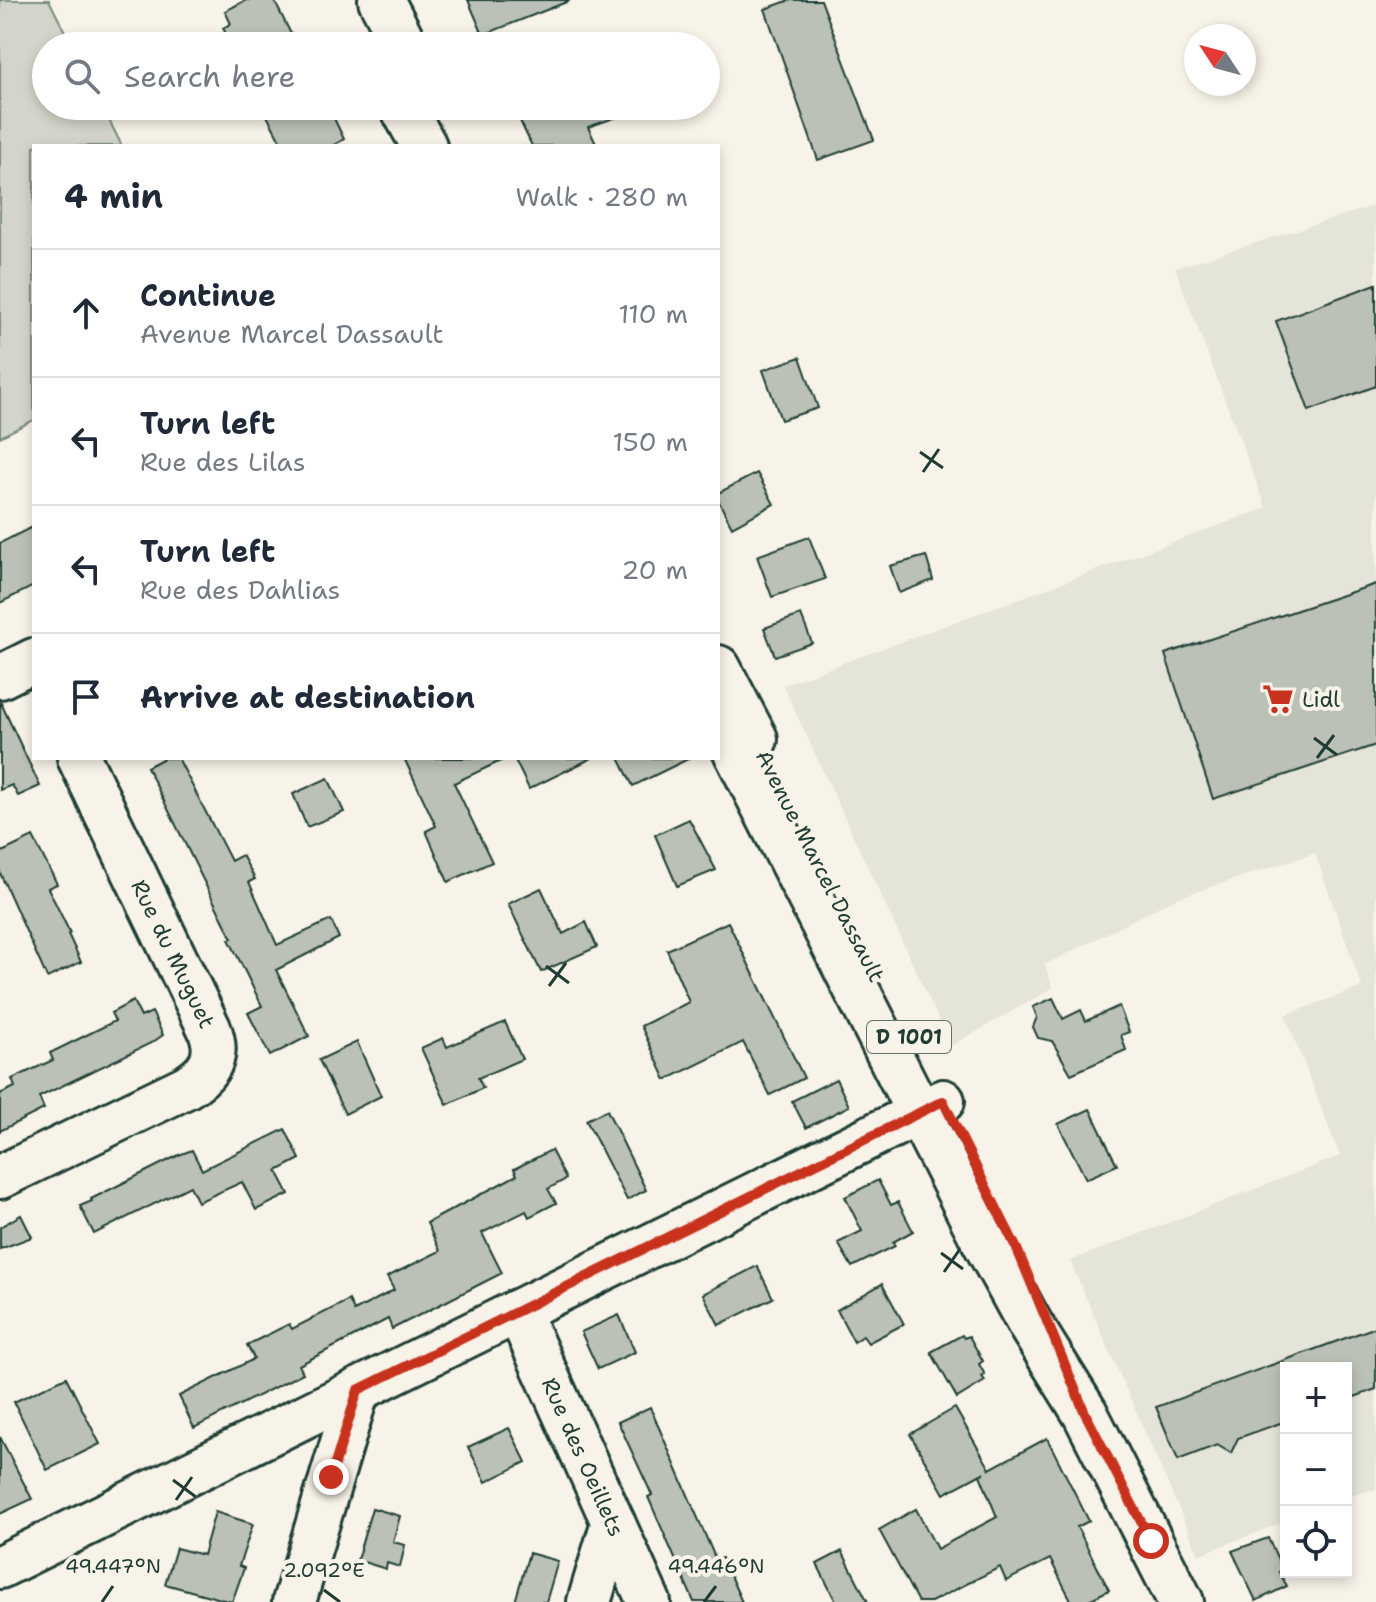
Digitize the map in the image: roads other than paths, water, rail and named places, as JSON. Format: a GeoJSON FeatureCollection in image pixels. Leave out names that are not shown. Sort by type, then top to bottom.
{"type":"FeatureCollection","features":[{"type":"Feature","properties":{"kind":"main road"},"geometry":{"type":"LineString","coordinates":[[348,0],[365,32]]}},
{"type":"Feature","properties":{"kind":"main road"},"geometry":{"type":"LineString","coordinates":[[381,0],[398,32]]}},
{"type":"Feature","properties":{"kind":"main road"},"geometry":{"type":"LineString","coordinates":[[410,120],[423,144]]}},
{"type":"Feature","properties":{"kind":"main road"},"geometry":{"type":"LineString","coordinates":[[443,120],[455,144]]}},
{"type":"Feature","properties":{"kind":"main road","name":"Avenue Marcel Dassault"},"geometry":{"type":"LineString","coordinates":[[720,672],[931,1107],[1021,1308],[1085,1413],[1181,1602]]}},
{"type":"Feature","properties":{"kind":"main road","name":"Avenue Marcel Dassault"},"geometry":{"type":"LineString","coordinates":[[720,720],[931,1107]]}},
{"type":"Feature","properties":{"kind":"street","name":"Rue du Muguet"},"geometry":{"type":"LineString","coordinates":[[0,1177],[186,1087],[204,1073],[214,1058],[215,1047],[209,1028],[80,760]]}},
{"type":"Feature","properties":{"kind":"street"},"geometry":{"type":"LineString","coordinates":[[3,1574],[358,1390],[931,1107]]}},
{"type":"Feature","properties":{"kind":"street","name":"Rue des Oeillets"},"geometry":{"type":"LineString","coordinates":[[518,1311],[649,1602]]}},
{"type":"Feature","properties":{"kind":"street"},"geometry":{"type":"LineString","coordinates":[[294,1602],[358,1390]]}},
{"type":"Feature","properties":{"kind":"street"},"geometry":{"type":"LineString","coordinates":[[589,1602],[613,1522]]}},
{"type":"Feature","properties":{"kind":"place","name":"Lidl"},"geometry":{"type":"Point","coordinates":[1278,699]}}]}
